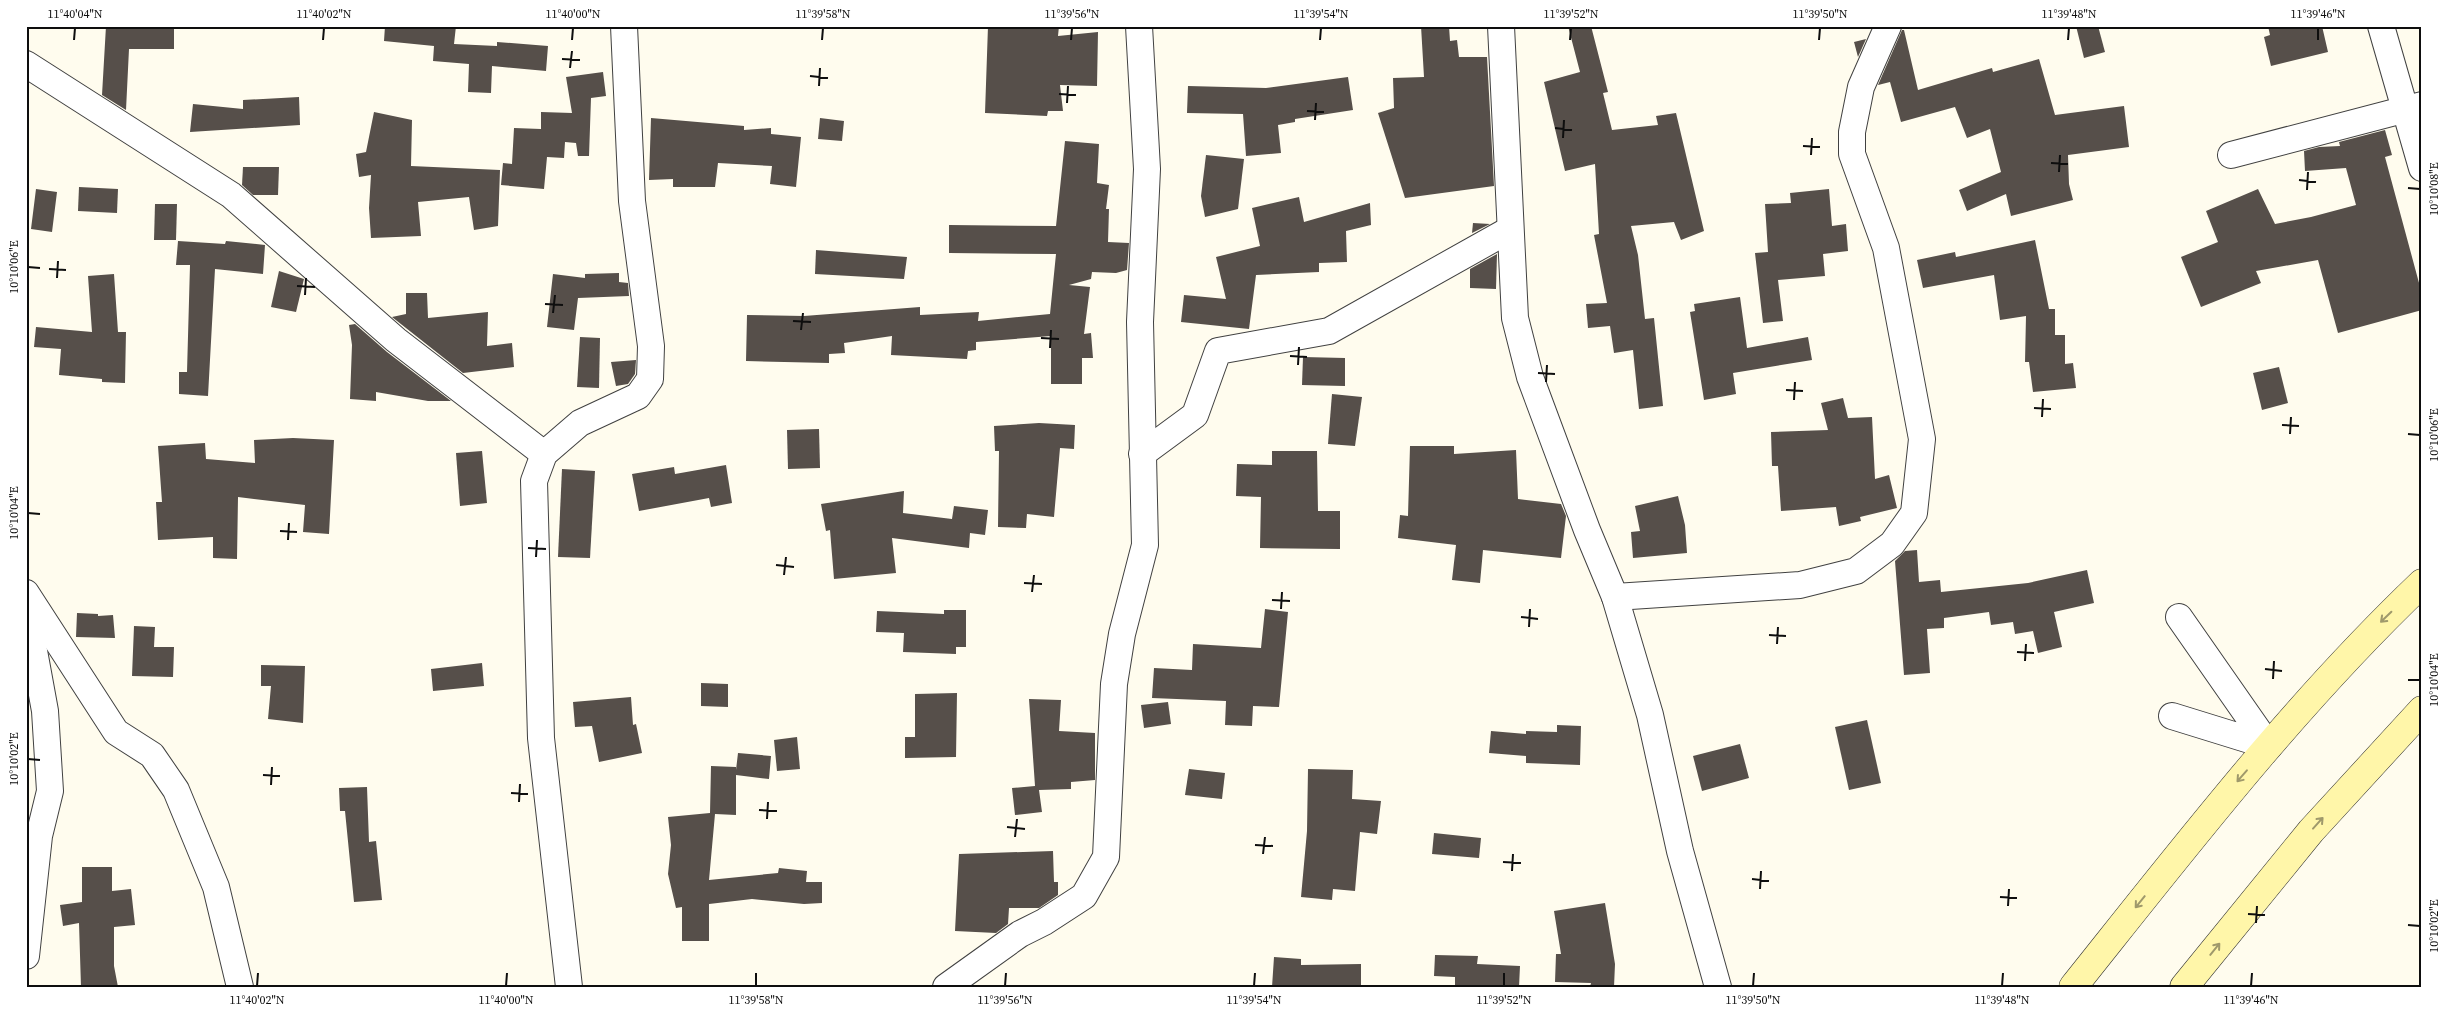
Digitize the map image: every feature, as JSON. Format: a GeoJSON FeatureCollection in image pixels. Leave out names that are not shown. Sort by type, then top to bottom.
{"type":"FeatureCollection","features":[{"type":"Feature","properties":{"kind":"street"},"geometry":{"type":"LineString","coordinates":[[569,987],[540,738],[534,481],[544,454],[580,423],[638,396],[650,379],[650,346],[632,201],[624,26]]}},
{"type":"Feature","properties":{"kind":"street"},"geometry":{"type":"LineString","coordinates":[[946,987],[1020,934],[1044,922],[1084,896],[1106,857],[1114,684],[1122,634],[1145,545],[1140,322],[1147,169],[1139,26]]}},
{"type":"Feature","properties":{"kind":"street"},"geometry":{"type":"LineString","coordinates":[[1500,26],[1515,318],[1530,376],[1587,530],[1615,597],[1650,715],[1680,851],[1718,987]]}},
{"type":"Feature","properties":{"kind":"street"},"geometry":{"type":"LineString","coordinates":[[1615,597],[1800,585],[1856,571],[1892,544],[1914,514],[1922,439],[1886,248],[1852,154],[1852,132],[1861,87],[1888,26]]}},
{"type":"Feature","properties":{"kind":"street"},"geometry":{"type":"LineString","coordinates":[[2381,26],[2414,107],[2422,168]]}},
{"type":"Feature","properties":{"kind":"street"},"geometry":{"type":"LineString","coordinates":[[26,64],[231,195],[396,340],[544,454]]}},
{"type":"Feature","properties":{"kind":"street"},"geometry":{"type":"LineString","coordinates":[[2230,155],[2414,107]]}},
{"type":"Feature","properties":{"kind":"street"},"geometry":{"type":"LineString","coordinates":[[1142,454],[1195,414],[1218,351],[1329,331],[1509,230]]}},
{"type":"Feature","properties":{"kind":"street"},"geometry":{"type":"LineString","coordinates":[[2073,987],[2238,781],[2370,632],[2422,583]]}},
{"type":"Feature","properties":{"kind":"street"},"geometry":{"type":"LineString","coordinates":[[26,593],[116,732],[152,755],[176,790],[216,887],[240,987]]}},
{"type":"Feature","properties":{"kind":"street"},"geometry":{"type":"LineString","coordinates":[[26,607],[45,710],[50,791],[39,836],[26,956]]}},
{"type":"Feature","properties":{"kind":"street"},"geometry":{"type":"LineString","coordinates":[[2179,617],[2269,746]]}},
{"type":"Feature","properties":{"kind":"street"},"geometry":{"type":"LineString","coordinates":[[2184,987],[2311,831],[2422,710]]}},
{"type":"Feature","properties":{"kind":"street"},"geometry":{"type":"LineString","coordinates":[[2172,716],[2269,746]]}},
{"type":"Feature","properties":{"kind":"building"},"geometry":{"type":"Polygon","coordinates":[[[106,26],[174,26],[174,49],[129,49],[126,110],[102,95],[106,26]]]}},
{"type":"Feature","properties":{"kind":"building"},"geometry":{"type":"Polygon","coordinates":[[[385,26],[456,26],[454,44],[497,46],[497,42],[548,46],[546,71],[492,66],[491,93],[468,92],[469,64],[433,61],[434,46],[384,41],[385,26]]]}},
{"type":"Feature","properties":{"kind":"building"},"geometry":{"type":"Polygon","coordinates":[[[988,26],[1059,26],[1058,36],[1098,32],[1097,86],[1060,85],[1063,111],[1048,111],[1047,116],[985,113],[988,26]]]}},
{"type":"Feature","properties":{"kind":"building"},"geometry":{"type":"Polygon","coordinates":[[[1421,26],[1449,26],[1450,41],[1457,40],[1459,57],[1487,57],[1494,186],[1405,198],[1378,113],[1394,108],[1393,78],[1424,77],[1421,26]]]}},
{"type":"Feature","properties":{"kind":"building"},"geometry":{"type":"Polygon","coordinates":[[[1568,26],[1591,26],[1608,92],[1603,93],[1612,130],[1658,125],[1656,116],[1676,113],[1704,231],[1681,240],[1674,222],[1631,226],[1638,255],[1645,319],[1654,318],[1663,406],[1639,409],[1633,350],[1614,353],[1610,326],[1588,328],[1586,304],[1607,303],[1594,235],[1599,234],[1595,164],[1565,171],[1544,82],[1580,72],[1568,26]]]}},
{"type":"Feature","properties":{"kind":"building"},"geometry":{"type":"Polygon","coordinates":[[[2076,26],[2098,26],[2105,52],[2084,58],[2076,26]]]}},
{"type":"Feature","properties":{"kind":"building"},"geometry":{"type":"Polygon","coordinates":[[[2268,26],[2322,26],[2328,52],[2271,66],[2264,37],[2270,35],[2268,26]]]}},
{"type":"Feature","properties":{"kind":"building"},"geometry":{"type":"Polygon","coordinates":[[[1902,30],[1904,30],[1918,90],[1992,68],[1993,72],[2039,59],[2055,115],[2124,106],[2129,147],[2068,155],[2069,184],[2073,200],[2011,216],[2006,194],[1967,211],[1959,190],[2001,172],[1990,129],[1967,138],[1955,107],[1901,122],[1890,82],[1878,85],[1902,30]]]}},
{"type":"Feature","properties":{"kind":"building"},"geometry":{"type":"Polygon","coordinates":[[[1866,39],[1858,57],[1854,42],[1866,39]]]}},
{"type":"Feature","properties":{"kind":"building"},"geometry":{"type":"Polygon","coordinates":[[[603,72],[606,96],[591,98],[589,156],[578,156],[576,143],[565,142],[564,158],[547,157],[544,189],[501,185],[503,163],[512,164],[514,128],[541,129],[541,112],[572,113],[566,77],[603,72]]]}},
{"type":"Feature","properties":{"kind":"building"},"geometry":{"type":"Polygon","coordinates":[[[1348,77],[1353,110],[1295,119],[1295,122],[1278,125],[1281,153],[1246,156],[1243,114],[1187,113],[1188,86],[1266,88],[1348,77]]]}},
{"type":"Feature","properties":{"kind":"building"},"geometry":{"type":"Polygon","coordinates":[[[299,97],[300,125],[190,132],[193,104],[243,109],[243,100],[299,97]]]}},
{"type":"Feature","properties":{"kind":"building"},"geometry":{"type":"Polygon","coordinates":[[[374,112],[412,120],[411,166],[500,170],[498,226],[474,230],[469,197],[418,202],[421,236],[371,238],[369,208],[371,175],[359,177],[356,154],[366,152],[374,112]]]}},
{"type":"Feature","properties":{"kind":"building"},"geometry":{"type":"Polygon","coordinates":[[[651,118],[744,126],[744,130],[771,128],[771,134],[801,137],[796,187],[770,184],[772,166],[718,163],[715,187],[673,187],[673,179],[649,180],[651,118]]]}},
{"type":"Feature","properties":{"kind":"building"},"geometry":{"type":"Polygon","coordinates":[[[820,118],[844,121],[842,141],[818,139],[820,118]]]}},
{"type":"Feature","properties":{"kind":"building"},"geometry":{"type":"Polygon","coordinates":[[[2385,130],[2392,155],[2385,157],[2422,294],[2422,310],[2338,333],[2318,260],[2256,271],[2261,283],[2201,307],[2181,257],[2218,242],[2206,211],[2258,189],[2275,224],[2356,205],[2346,168],[2305,171],[2304,151],[2319,147],[2340,146],[2339,142],[2385,130]]]}},
{"type":"Feature","properties":{"kind":"building"},"geometry":{"type":"Polygon","coordinates":[[[1065,141],[1099,144],[1097,183],[1109,185],[1106,209],[1109,209],[1108,242],[1129,243],[1127,270],[1116,273],[1092,272],[1091,279],[1069,285],[1090,287],[1084,334],[1091,333],[1093,358],[1082,358],[1082,384],[1051,384],[1051,336],[976,342],[976,350],[968,351],[967,359],[891,355],[892,336],[844,343],[845,353],[829,354],[829,363],[746,361],[747,315],[804,316],[920,307],[920,315],[979,312],[978,321],[1050,314],[1056,254],[949,253],[949,225],[1056,226],[1065,141]]]}},
{"type":"Feature","properties":{"kind":"building"},"geometry":{"type":"Polygon","coordinates":[[[1206,155],[1244,159],[1238,209],[1205,217],[1201,196],[1206,155]]]}},
{"type":"Feature","properties":{"kind":"building"},"geometry":{"type":"Polygon","coordinates":[[[243,167],[279,167],[278,195],[253,195],[242,185],[243,167]]]}},
{"type":"Feature","properties":{"kind":"building"},"geometry":{"type":"Polygon","coordinates":[[[79,187],[118,189],[117,213],[78,211],[79,187]]]}},
{"type":"Feature","properties":{"kind":"building"},"geometry":{"type":"Polygon","coordinates":[[[36,189],[57,192],[52,232],[31,229],[36,189]]]}},
{"type":"Feature","properties":{"kind":"building"},"geometry":{"type":"Polygon","coordinates":[[[1829,189],[1832,226],[1846,224],[1848,251],[1823,254],[1825,276],[1778,280],[1783,321],[1763,323],[1755,253],[1768,252],[1765,204],[1791,203],[1790,193],[1829,189]]]}},
{"type":"Feature","properties":{"kind":"building"},"geometry":{"type":"Polygon","coordinates":[[[1299,197],[1304,222],[1370,203],[1371,225],[1346,231],[1347,262],[1319,263],[1319,272],[1256,275],[1249,329],[1181,322],[1184,295],[1226,299],[1216,257],[1260,246],[1252,208],[1299,197]]]}},
{"type":"Feature","properties":{"kind":"building"},"geometry":{"type":"Polygon","coordinates":[[[155,204],[177,204],[176,240],[154,240],[155,204]]]}},
{"type":"Feature","properties":{"kind":"building"},"geometry":{"type":"Polygon","coordinates":[[[1473,223],[1490,224],[1472,233],[1473,223]]]}},
{"type":"Feature","properties":{"kind":"building"},"geometry":{"type":"Polygon","coordinates":[[[2035,240],[2049,309],[2055,309],[2055,335],[2065,335],[2065,364],[2073,363],[2076,388],[2033,392],[2029,362],[2025,362],[2026,316],[2000,320],[1994,275],[1923,288],[1917,260],[1955,252],[1956,257],[2035,240]]]}},
{"type":"Feature","properties":{"kind":"building"},"geometry":{"type":"Polygon","coordinates":[[[178,241],[225,244],[226,241],[265,245],[263,274],[215,269],[208,396],[179,394],[179,372],[187,372],[190,265],[176,265],[178,241]]]}},
{"type":"Feature","properties":{"kind":"building"},"geometry":{"type":"Polygon","coordinates":[[[816,250],[907,257],[904,279],[815,274],[816,250]]]}},
{"type":"Feature","properties":{"kind":"building"},"geometry":{"type":"Polygon","coordinates":[[[1497,254],[1496,289],[1470,288],[1470,269],[1497,254]]]}},
{"type":"Feature","properties":{"kind":"building"},"geometry":{"type":"Polygon","coordinates":[[[279,271],[304,279],[296,312],[271,307],[279,271]]]}},
{"type":"Feature","properties":{"kind":"building"},"geometry":{"type":"Polygon","coordinates":[[[619,273],[619,282],[628,283],[629,296],[578,298],[574,330],[547,327],[553,274],[585,278],[585,274],[619,273]]]}},
{"type":"Feature","properties":{"kind":"building"},"geometry":{"type":"Polygon","coordinates":[[[114,274],[118,332],[126,332],[125,383],[102,382],[102,379],[59,375],[61,349],[34,347],[36,327],[92,332],[88,276],[114,274]]]}},
{"type":"Feature","properties":{"kind":"building"},"geometry":{"type":"Polygon","coordinates":[[[406,293],[427,293],[428,318],[488,312],[487,346],[512,343],[514,367],[463,373],[392,317],[406,314],[406,293]]]}},
{"type":"Feature","properties":{"kind":"building"},"geometry":{"type":"Polygon","coordinates":[[[1740,297],[1747,348],[1808,337],[1812,360],[1733,373],[1736,394],[1704,400],[1690,312],[1695,311],[1694,304],[1740,297]]]}},
{"type":"Feature","properties":{"kind":"building"},"geometry":{"type":"Polygon","coordinates":[[[355,324],[387,352],[451,401],[428,401],[376,392],[376,401],[350,399],[352,345],[349,325],[355,324]]]}},
{"type":"Feature","properties":{"kind":"building"},"geometry":{"type":"Polygon","coordinates":[[[580,337],[600,338],[599,388],[577,387],[580,337]]]}},
{"type":"Feature","properties":{"kind":"building"},"geometry":{"type":"Polygon","coordinates":[[[1303,357],[1345,358],[1345,386],[1302,385],[1303,357]]]}},
{"type":"Feature","properties":{"kind":"building"},"geometry":{"type":"Polygon","coordinates":[[[636,360],[635,374],[628,384],[616,386],[611,362],[636,360]]]}},
{"type":"Feature","properties":{"kind":"building"},"geometry":{"type":"Polygon","coordinates":[[[2279,367],[2288,403],[2262,410],[2253,373],[2279,367]]]}},
{"type":"Feature","properties":{"kind":"building"},"geometry":{"type":"Polygon","coordinates":[[[1332,394],[1362,397],[1355,446],[1328,444],[1332,394]]]}},
{"type":"Feature","properties":{"kind":"building"},"geometry":{"type":"Polygon","coordinates":[[[1843,398],[1848,418],[1872,417],[1875,479],[1889,475],[1897,508],[1860,517],[1861,521],[1839,526],[1836,507],[1781,511],[1778,466],[1772,466],[1771,432],[1828,430],[1821,403],[1843,398]]]}},
{"type":"Feature","properties":{"kind":"building"},"geometry":{"type":"Polygon","coordinates":[[[1039,423],[1075,425],[1074,449],[1060,448],[1054,517],[1027,514],[1026,528],[998,527],[999,451],[995,451],[994,426],[1039,423]]]}},
{"type":"Feature","properties":{"kind":"building"},"geometry":{"type":"Polygon","coordinates":[[[819,429],[820,468],[788,469],[787,430],[819,429]]]}},
{"type":"Feature","properties":{"kind":"building"},"geometry":{"type":"Polygon","coordinates":[[[293,438],[334,440],[329,534],[303,532],[305,505],[238,497],[237,559],[213,558],[213,537],[158,540],[156,502],[162,502],[158,446],[205,443],[206,459],[255,463],[254,440],[293,438]]]}},
{"type":"Feature","properties":{"kind":"building"},"geometry":{"type":"Polygon","coordinates":[[[1410,446],[1454,446],[1454,454],[1516,450],[1518,499],[1561,504],[1566,516],[1561,558],[1483,550],[1480,583],[1452,580],[1456,545],[1398,538],[1400,515],[1408,516],[1410,446]]]}},
{"type":"Feature","properties":{"kind":"building"},"geometry":{"type":"Polygon","coordinates":[[[482,451],[487,503],[460,506],[456,453],[482,451]]]}},
{"type":"Feature","properties":{"kind":"building"},"geometry":{"type":"Polygon","coordinates":[[[1272,451],[1317,451],[1318,511],[1340,511],[1340,549],[1260,548],[1261,497],[1236,496],[1237,464],[1272,465],[1272,451]]]}},
{"type":"Feature","properties":{"kind":"building"},"geometry":{"type":"Polygon","coordinates":[[[726,465],[732,503],[711,507],[709,498],[639,511],[632,474],[674,467],[675,474],[726,465]]]}},
{"type":"Feature","properties":{"kind":"building"},"geometry":{"type":"Polygon","coordinates":[[[562,469],[595,471],[590,558],[558,557],[562,469]]]}},
{"type":"Feature","properties":{"kind":"building"},"geometry":{"type":"Polygon","coordinates":[[[904,491],[903,513],[952,519],[954,506],[988,510],[985,535],[970,533],[969,548],[892,538],[896,573],[834,579],[830,530],[826,531],[821,504],[904,491]]]}},
{"type":"Feature","properties":{"kind":"building"},"geometry":{"type":"Polygon","coordinates":[[[1678,496],[1685,525],[1687,553],[1633,558],[1631,532],[1640,531],[1635,506],[1678,496]]]}},
{"type":"Feature","properties":{"kind":"building"},"geometry":{"type":"Polygon","coordinates":[[[1917,550],[1919,582],[1940,580],[1941,592],[2028,583],[2087,570],[2094,603],[2054,612],[2062,647],[2038,653],[2033,631],[2015,634],[2013,622],[1991,625],[1989,612],[1944,618],[1944,628],[1927,629],[1930,673],[1904,675],[1895,561],[1905,551],[1917,550]]]}},
{"type":"Feature","properties":{"kind":"building"},"geometry":{"type":"Polygon","coordinates":[[[1265,609],[1288,612],[1279,707],[1253,706],[1252,726],[1225,725],[1226,701],[1152,698],[1154,668],[1192,670],[1193,644],[1261,648],[1265,609]]]}},
{"type":"Feature","properties":{"kind":"building"},"geometry":{"type":"Polygon","coordinates":[[[944,610],[966,610],[966,647],[956,647],[956,654],[903,652],[904,633],[876,632],[877,611],[944,614],[944,610]]]}},
{"type":"Feature","properties":{"kind":"building"},"geometry":{"type":"Polygon","coordinates":[[[77,613],[98,614],[98,616],[113,615],[115,638],[76,637],[77,613]]]}},
{"type":"Feature","properties":{"kind":"building"},"geometry":{"type":"Polygon","coordinates":[[[134,626],[155,627],[154,647],[174,647],[173,677],[132,676],[134,626]]]}},
{"type":"Feature","properties":{"kind":"building"},"geometry":{"type":"Polygon","coordinates":[[[482,663],[484,686],[433,691],[431,669],[482,663]]]}},
{"type":"Feature","properties":{"kind":"building"},"geometry":{"type":"Polygon","coordinates":[[[261,665],[305,666],[303,723],[268,719],[271,686],[261,686],[261,665]]]}},
{"type":"Feature","properties":{"kind":"building"},"geometry":{"type":"Polygon","coordinates":[[[701,683],[728,684],[728,707],[701,706],[701,683]]]}},
{"type":"Feature","properties":{"kind":"building"},"geometry":{"type":"Polygon","coordinates":[[[957,693],[956,757],[905,758],[905,737],[915,737],[915,694],[957,693]]]}},
{"type":"Feature","properties":{"kind":"building"},"geometry":{"type":"Polygon","coordinates":[[[631,697],[633,725],[636,724],[642,753],[599,762],[592,726],[575,727],[573,702],[631,697]]]}},
{"type":"Feature","properties":{"kind":"building"},"geometry":{"type":"Polygon","coordinates":[[[1029,699],[1061,700],[1059,731],[1095,733],[1095,780],[1071,782],[1071,789],[1039,790],[1042,812],[1015,815],[1012,788],[1035,786],[1029,699]]]}},
{"type":"Feature","properties":{"kind":"building"},"geometry":{"type":"Polygon","coordinates":[[[1168,702],[1171,724],[1144,728],[1141,705],[1168,702]]]}},
{"type":"Feature","properties":{"kind":"building"},"geometry":{"type":"Polygon","coordinates":[[[1867,720],[1881,783],[1849,790],[1835,727],[1867,720]]]}},
{"type":"Feature","properties":{"kind":"building"},"geometry":{"type":"Polygon","coordinates":[[[1557,725],[1581,726],[1580,765],[1526,763],[1526,756],[1489,753],[1491,731],[1526,734],[1526,731],[1557,732],[1557,725]]]}},
{"type":"Feature","properties":{"kind":"building"},"geometry":{"type":"Polygon","coordinates":[[[797,737],[800,769],[777,771],[774,740],[797,737]]]}},
{"type":"Feature","properties":{"kind":"building"},"geometry":{"type":"Polygon","coordinates":[[[1740,744],[1749,778],[1702,791],[1693,756],[1740,744]]]}},
{"type":"Feature","properties":{"kind":"building"},"geometry":{"type":"Polygon","coordinates":[[[738,753],[771,756],[769,779],[736,775],[736,815],[715,814],[709,880],[778,873],[779,868],[807,871],[806,882],[822,882],[822,903],[804,904],[752,899],[709,904],[709,941],[682,941],[682,907],[676,908],[668,874],[671,845],[668,817],[710,813],[711,766],[736,767],[736,770],[738,753]]]}},
{"type":"Feature","properties":{"kind":"building"},"geometry":{"type":"Polygon","coordinates":[[[1189,769],[1225,773],[1222,799],[1185,795],[1189,769]]]}},
{"type":"Feature","properties":{"kind":"building"},"geometry":{"type":"Polygon","coordinates":[[[1308,769],[1353,770],[1352,799],[1381,801],[1377,834],[1360,832],[1355,891],[1333,889],[1332,900],[1301,897],[1307,831],[1308,769]]]}},
{"type":"Feature","properties":{"kind":"building"},"geometry":{"type":"Polygon","coordinates":[[[367,787],[369,842],[376,841],[382,900],[354,902],[345,811],[340,811],[339,788],[367,787]]]}},
{"type":"Feature","properties":{"kind":"building"},"geometry":{"type":"Polygon","coordinates":[[[1434,833],[1481,838],[1479,858],[1432,854],[1434,833]]]}},
{"type":"Feature","properties":{"kind":"building"},"geometry":{"type":"Polygon","coordinates":[[[1053,851],[1054,882],[1058,882],[1058,895],[1039,908],[1009,908],[1008,924],[996,933],[955,931],[959,854],[1053,851]]]}},
{"type":"Feature","properties":{"kind":"building"},"geometry":{"type":"Polygon","coordinates":[[[82,867],[112,867],[112,891],[131,889],[135,925],[114,927],[114,966],[118,987],[81,987],[79,923],[63,926],[60,905],[82,902],[82,867]]]}},
{"type":"Feature","properties":{"kind":"building"},"geometry":{"type":"Polygon","coordinates":[[[1605,903],[1615,964],[1614,987],[1590,987],[1591,983],[1555,982],[1556,954],[1561,954],[1554,911],[1605,903]]]}},
{"type":"Feature","properties":{"kind":"building"},"geometry":{"type":"Polygon","coordinates":[[[1435,955],[1478,956],[1477,964],[1520,966],[1519,987],[1455,987],[1455,977],[1434,976],[1435,955]]]}},
{"type":"Feature","properties":{"kind":"building"},"geometry":{"type":"Polygon","coordinates":[[[1274,957],[1301,959],[1301,965],[1361,964],[1361,987],[1272,987],[1274,957]]]}}]}
